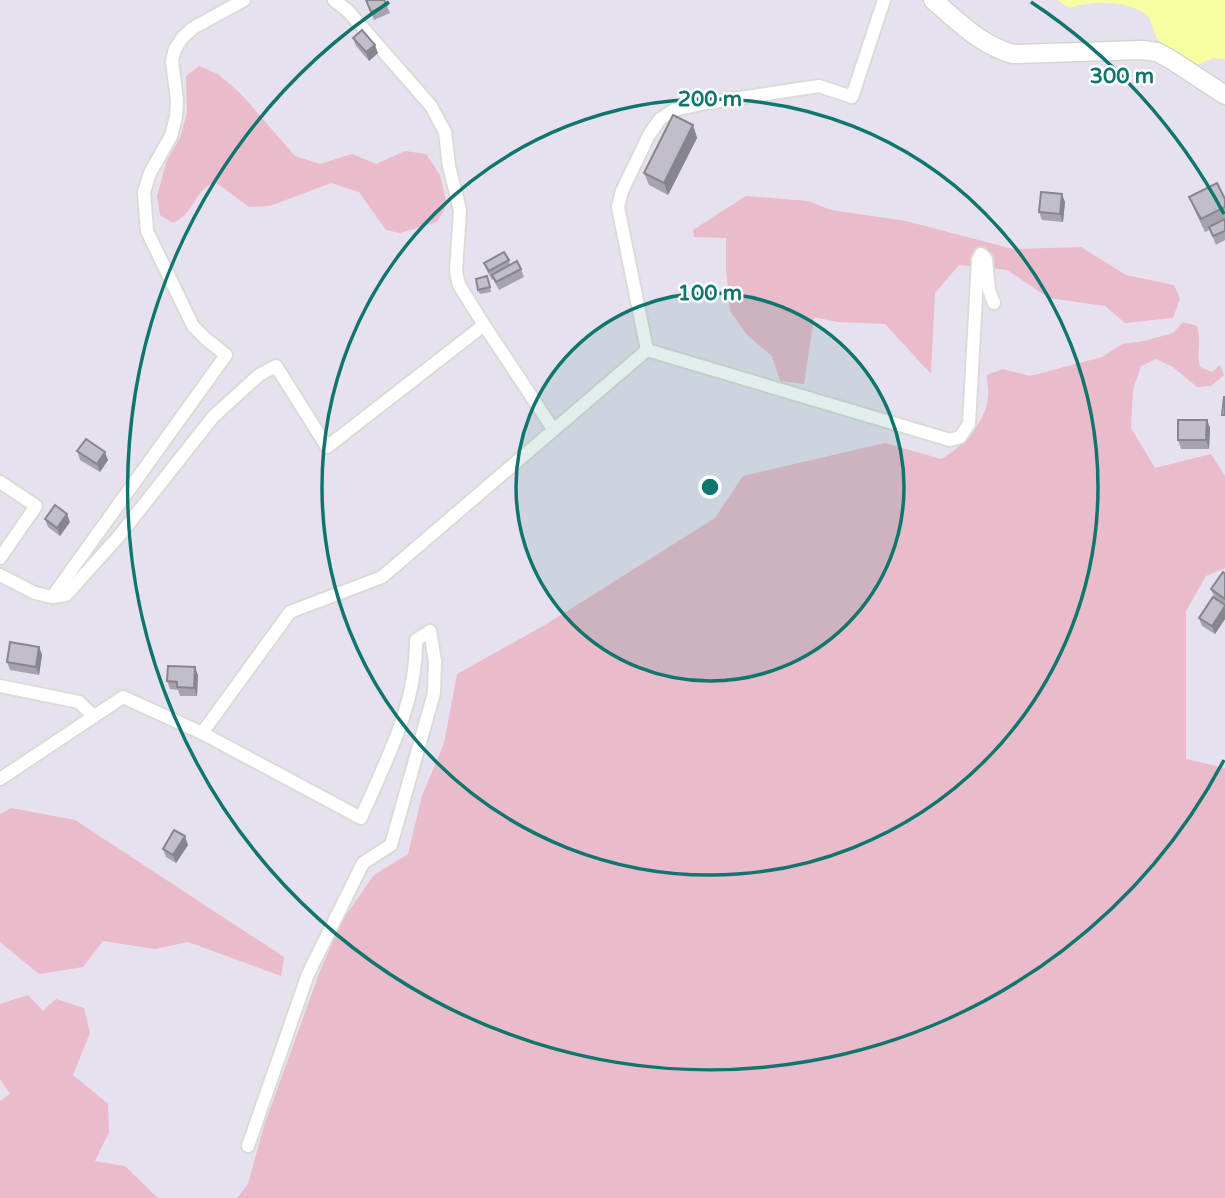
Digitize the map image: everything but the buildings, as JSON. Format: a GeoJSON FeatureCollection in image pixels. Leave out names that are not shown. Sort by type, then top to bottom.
{"type":"FeatureCollection","features":[{"type":"Feature","properties":{"kind":"main road"},"geometry":{"type":"LineString","coordinates":[[933,0],[983,42],[997,50],[1013,54],[1142,50],[1157,52],[1225,95]]}},
{"type":"Feature","properties":{"kind":"street"},"geometry":{"type":"LineString","coordinates":[[52,597],[226,355],[193,326],[147,231],[144,192],[150,173],[171,136],[176,117],[177,100],[172,61],[175,49],[193,28],[244,0]]}},
{"type":"Feature","properties":{"kind":"street"},"geometry":{"type":"LineString","coordinates":[[334,0],[348,10],[431,106],[445,132],[449,166],[460,211],[456,271],[458,285],[552,429]]}},
{"type":"Feature","properties":{"kind":"street"},"geometry":{"type":"LineString","coordinates":[[646,350],[618,207],[622,191],[649,135],[660,119],[674,110],[706,103],[819,86],[852,97],[884,0]]}},
{"type":"Feature","properties":{"kind":"street"},"geometry":{"type":"LineString","coordinates":[[646,350],[950,440],[960,437],[970,424],[978,260],[981,254],[986,259],[989,289],[994,303]]}},
{"type":"Feature","properties":{"kind":"street"},"geometry":{"type":"LineString","coordinates":[[0,575],[35,593],[52,597],[66,595],[120,536],[212,417],[259,375],[276,366],[327,446],[484,325]]}},
{"type":"Feature","properties":{"kind":"street"},"geometry":{"type":"LineString","coordinates":[[202,733],[290,612],[382,577],[646,350]]}},
{"type":"Feature","properties":{"kind":"street"},"geometry":{"type":"LineString","coordinates":[[0,482],[36,506],[0,558]]}},
{"type":"Feature","properties":{"kind":"street"},"geometry":{"type":"LineString","coordinates":[[0,779],[123,697],[202,733],[361,818],[406,715],[417,664],[416,640],[429,631],[435,661],[434,693],[391,845],[363,863],[307,974],[248,1146]]}},
{"type":"Feature","properties":{"kind":"street"},"geometry":{"type":"LineString","coordinates":[[0,686],[79,702],[94,717]]}},
{"type":"Feature","properties":{"kind":"shaded area"},"geometry":{"type":"Polygon","coordinates":[[[1057,0],[1225,0],[1225,59],[1212,58],[1195,66],[1163,45],[1157,38],[1148,16],[1131,7],[1099,3],[1070,8],[1057,0]]]}},
{"type":"Feature","properties":{"kind":"shaded area"},"geometry":{"type":"Polygon","coordinates":[[[199,66],[218,74],[241,94],[295,156],[320,164],[352,154],[376,164],[405,151],[426,154],[440,175],[447,205],[437,222],[400,233],[386,230],[359,192],[331,183],[270,206],[249,207],[215,182],[207,186],[186,213],[173,223],[160,215],[157,196],[167,160],[180,138],[187,112],[186,76],[199,66]]]}},
{"type":"Feature","properties":{"kind":"shaded area"},"geometry":{"type":"Polygon","coordinates":[[[746,196],[808,201],[831,210],[906,221],[1013,249],[1081,247],[1126,275],[1174,285],[1180,299],[1173,318],[1125,323],[1105,306],[1049,298],[1007,270],[959,265],[935,293],[931,374],[885,324],[837,322],[814,317],[804,384],[780,381],[772,356],[747,335],[730,311],[726,238],[694,237],[693,230],[746,196]]]}},
{"type":"Feature","properties":{"kind":"shaded area"},"geometry":{"type":"Polygon","coordinates":[[[1183,322],[1197,326],[1200,367],[1212,372],[1220,365],[1224,375],[1211,386],[1197,387],[1173,367],[1156,359],[1141,366],[1133,390],[1131,428],[1155,468],[1211,454],[1225,476],[1225,568],[1206,576],[1186,611],[1186,759],[1225,768],[1225,1198],[237,1198],[248,1184],[264,1126],[320,971],[343,919],[374,875],[408,854],[422,796],[444,743],[457,674],[545,625],[715,518],[743,476],[885,443],[941,459],[971,434],[982,417],[988,398],[987,375],[1003,369],[1030,376],[1102,357],[1122,344],[1173,333],[1183,322]]]}},
{"type":"Feature","properties":{"kind":"shaded area"},"geometry":{"type":"Polygon","coordinates":[[[11,808],[75,820],[284,957],[281,976],[188,942],[155,949],[103,941],[83,967],[39,974],[0,942],[0,814],[11,808]]]}},
{"type":"Feature","properties":{"kind":"shaded area"},"geometry":{"type":"Polygon","coordinates":[[[28,995],[43,1011],[56,999],[84,1008],[90,1033],[73,1075],[108,1104],[109,1132],[95,1161],[125,1166],[158,1198],[0,1198],[0,1101],[10,1094],[0,1079],[0,1004],[28,995]]]}}]}
